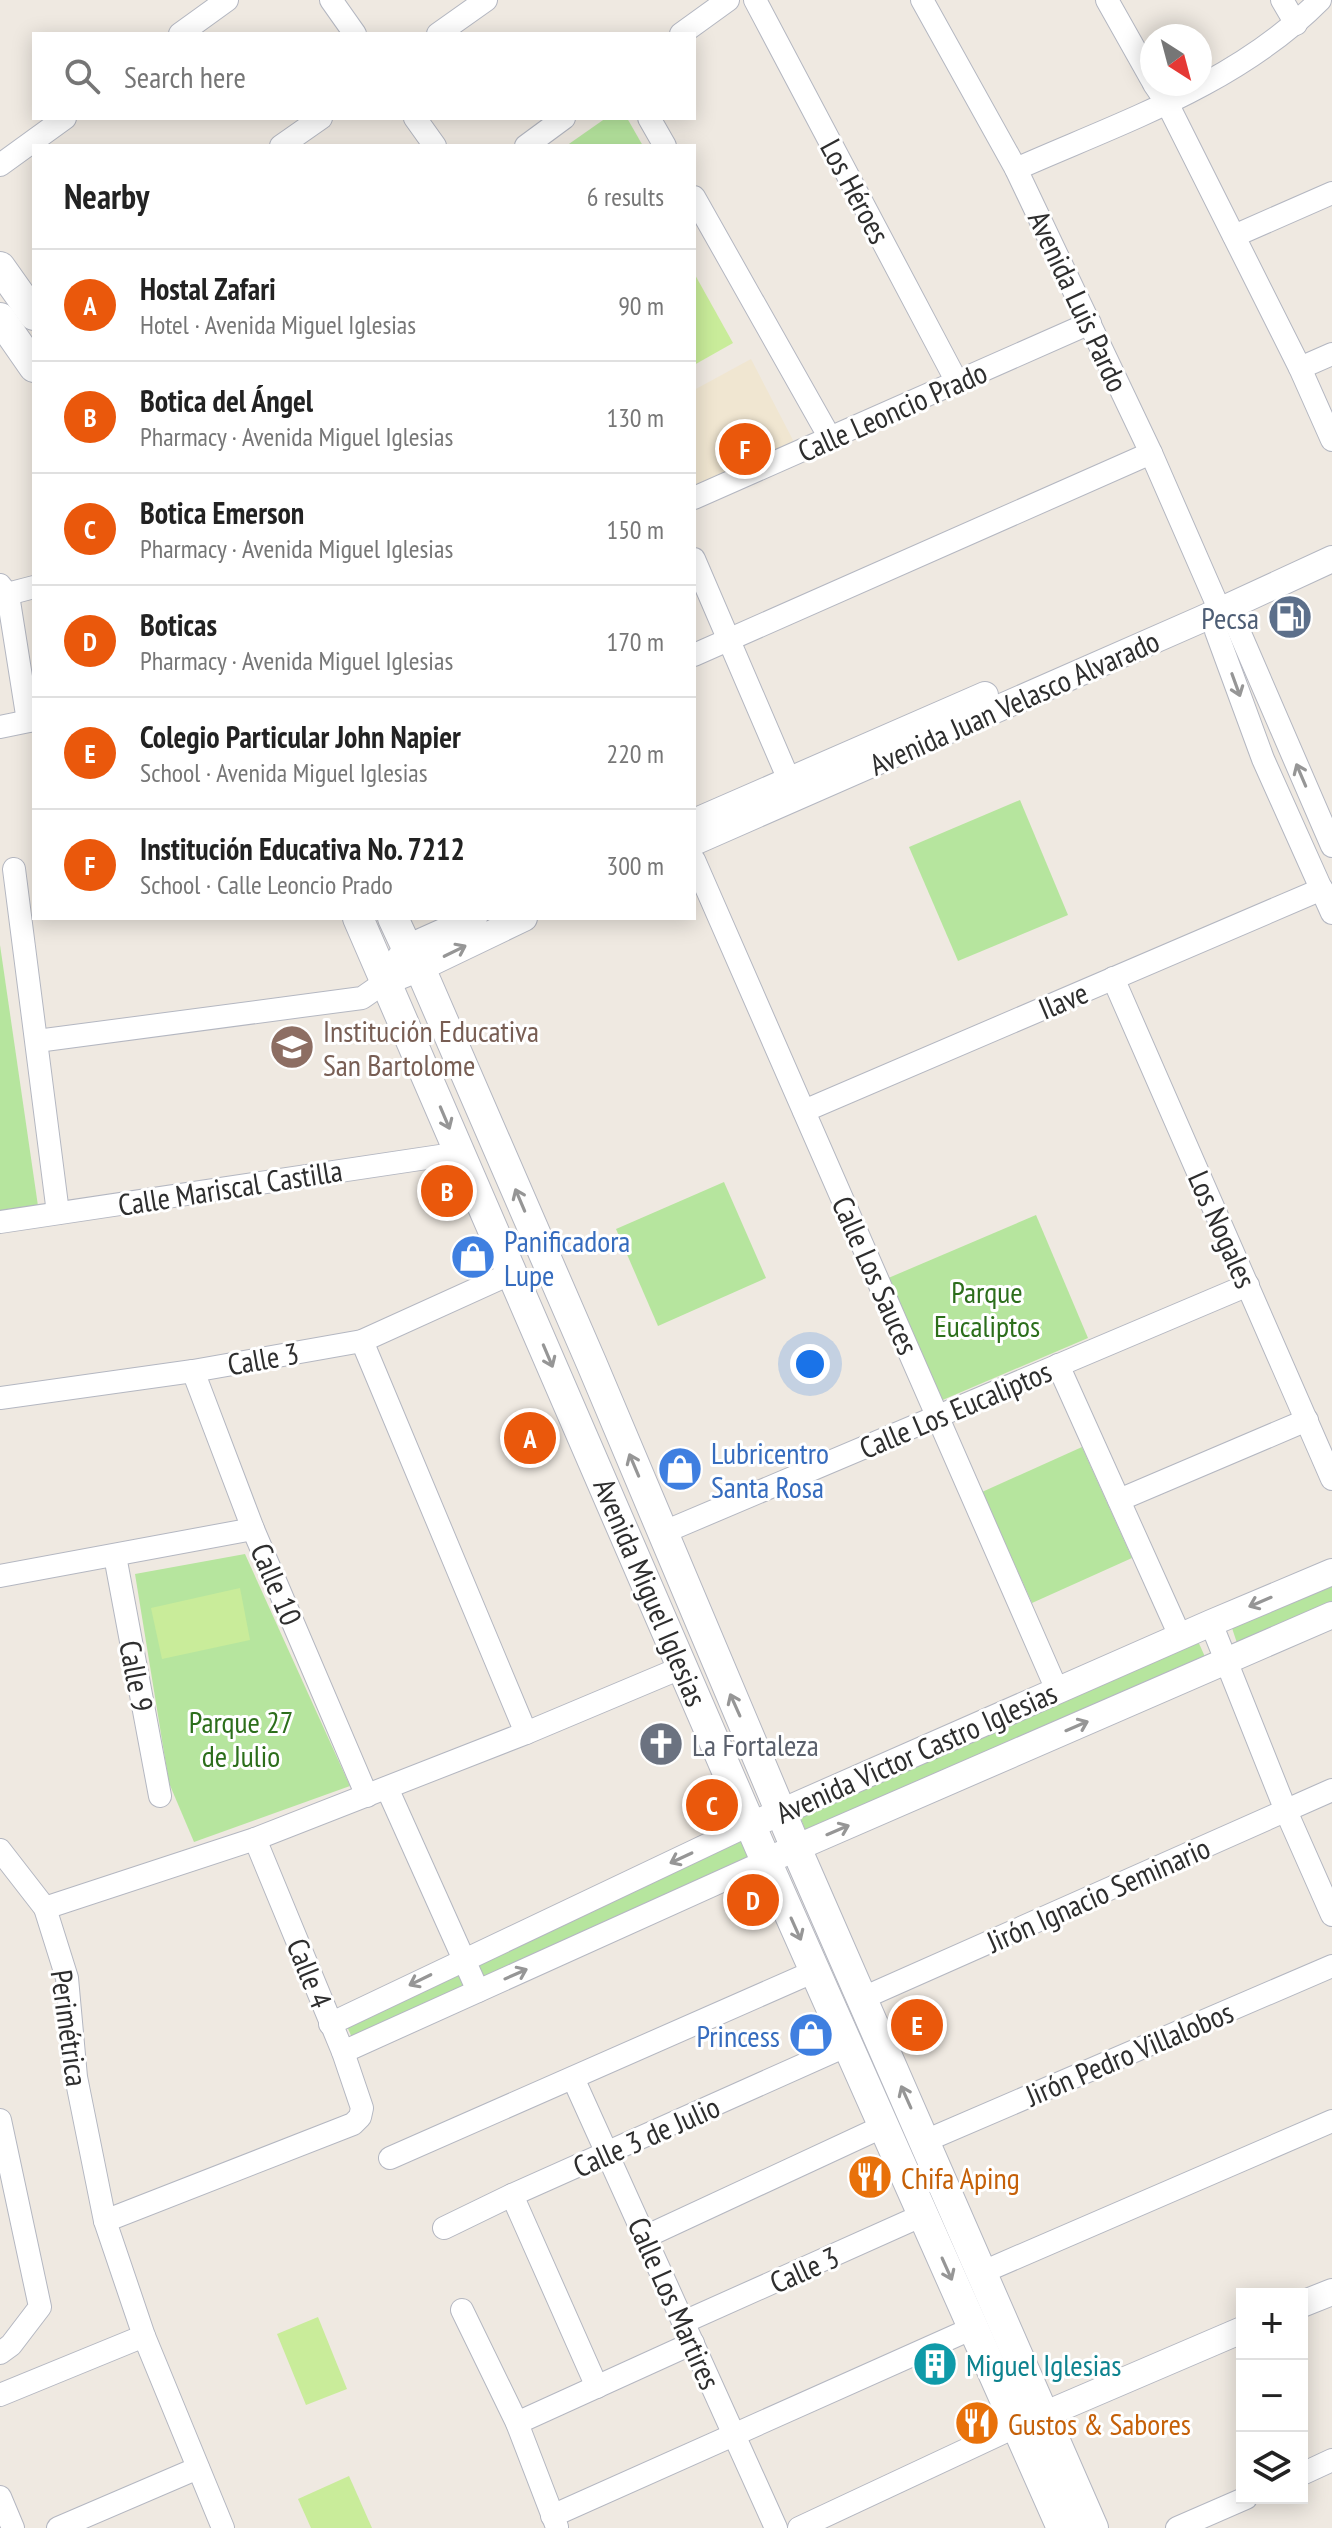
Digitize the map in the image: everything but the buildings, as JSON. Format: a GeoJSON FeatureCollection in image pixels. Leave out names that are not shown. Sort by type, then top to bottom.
{"type":"FeatureCollection","features":[{"type":"Feature","properties":{"kind":"main road"},"geometry":{"type":"LineString","coordinates":[[0,267],[32,312]]}},
{"type":"Feature","properties":{"kind":"main road"},"geometry":{"type":"LineString","coordinates":[[0,318],[32,364]]}},
{"type":"Feature","properties":{"kind":"main road","name":"Avenida Miguel Iglesias"},"geometry":{"type":"LineString","coordinates":[[359,920],[766,1861],[973,2328],[1093,2528]]}},
{"type":"Feature","properties":{"kind":"main road","name":"Avenida Miguel Iglesias"},"geometry":{"type":"LineString","coordinates":[[394,920],[591,1362],[796,1848],[983,2272],[1062,2528]]}},
{"type":"Feature","properties":{"kind":"street"},"geometry":{"type":"LineString","coordinates":[[183,32],[227,0]]}},
{"type":"Feature","properties":{"kind":"street"},"geometry":{"type":"LineString","coordinates":[[331,0],[354,32]]}},
{"type":"Feature","properties":{"kind":"street"},"geometry":{"type":"LineString","coordinates":[[441,32],[486,0]]}},
{"type":"Feature","properties":{"kind":"street"},"geometry":{"type":"LineString","coordinates":[[684,32],[728,0]]}},
{"type":"Feature","properties":{"kind":"street","name":"Los Héroes"},"geometry":{"type":"LineString","coordinates":[[755,0],[957,382]]}},
{"type":"Feature","properties":{"kind":"street","name":"Avenida Luis Pardo"},"geometry":{"type":"LineString","coordinates":[[922,0],[1016,169],[1151,453],[1217,603],[1236,624],[1332,846]]}},
{"type":"Feature","properties":{"kind":"street"},"geometry":{"type":"LineString","coordinates":[[1107,0],[1140,59]]}},
{"type":"Feature","properties":{"kind":"street"},"geometry":{"type":"LineString","coordinates":[[1282,0],[1296,24]]}},
{"type":"Feature","properties":{"kind":"street"},"geometry":{"type":"LineString","coordinates":[[1016,169],[1167,103],[1249,59],[1296,24],[1320,0]]}},
{"type":"Feature","properties":{"kind":"street"},"geometry":{"type":"LineString","coordinates":[[1162,96],[1300,368],[1332,440]]}},
{"type":"Feature","properties":{"kind":"street"},"geometry":{"type":"LineString","coordinates":[[0,165],[62,120]]}},
{"type":"Feature","properties":{"kind":"street"},"geometry":{"type":"LineString","coordinates":[[284,144],[318,120]]}},
{"type":"Feature","properties":{"kind":"street"},"geometry":{"type":"LineString","coordinates":[[416,120],[434,144]]}},
{"type":"Feature","properties":{"kind":"street"},"geometry":{"type":"LineString","coordinates":[[529,144],[561,120]]}},
{"type":"Feature","properties":{"kind":"street"},"geometry":{"type":"LineString","coordinates":[[650,120],[664,144]]}},
{"type":"Feature","properties":{"kind":"street"},"geometry":{"type":"LineString","coordinates":[[1234,236],[1332,193]]}},
{"type":"Feature","properties":{"kind":"street"},"geometry":{"type":"LineString","coordinates":[[696,201],[830,438]]}},
{"type":"Feature","properties":{"kind":"street","name":"Calle Leoncio Prado"},"geometry":{"type":"LineString","coordinates":[[696,497],[1090,323]]}},
{"type":"Feature","properties":{"kind":"street"},"geometry":{"type":"LineString","coordinates":[[1300,368],[1332,354]]}},
{"type":"Feature","properties":{"kind":"street"},"geometry":{"type":"LineString","coordinates":[[696,654],[1151,453]]}},
{"type":"Feature","properties":{"kind":"street","name":"Avenida Juan Velasco Alvarado"},"geometry":{"type":"LineString","coordinates":[[696,841],[1217,603],[1332,540]]}},
{"type":"Feature","properties":{"kind":"street","name":"Avenida Juan Velasco Alvarado"},"geometry":{"type":"LineString","coordinates":[[696,821],[1217,603],[1332,559]]}},
{"type":"Feature","properties":{"kind":"street"},"geometry":{"type":"LineString","coordinates":[[696,564],[789,780]]}},
{"type":"Feature","properties":{"kind":"street"},"geometry":{"type":"LineString","coordinates":[[0,727],[31,721],[3,592],[32,587]]}},
{"type":"Feature","properties":{"kind":"street","name":"Avenida Luis Pardo"},"geometry":{"type":"LineString","coordinates":[[1217,603],[1216,631],[1263,759],[1332,913]]}},
{"type":"Feature","properties":{"kind":"street","name":"Calle Los Sauces"},"geometry":{"type":"LineString","coordinates":[[696,865],[1057,1690]]}},
{"type":"Feature","properties":{"kind":"street"},"geometry":{"type":"LineString","coordinates":[[16,868],[58,1213]]}},
{"type":"Feature","properties":{"kind":"street","name":"Ilave"},"geometry":{"type":"LineString","coordinates":[[804,1111],[1322,889]]}},
{"type":"Feature","properties":{"kind":"street"},"geometry":{"type":"LineString","coordinates":[[37,1041],[362,998],[413,958],[471,920]]}},
{"type":"Feature","properties":{"kind":"street"},"geometry":{"type":"LineString","coordinates":[[413,958],[518,920]]}},
{"type":"Feature","properties":{"kind":"street","name":"Los Nogales"},"geometry":{"type":"LineString","coordinates":[[1113,978],[1332,1479]]}},
{"type":"Feature","properties":{"kind":"street","name":"Calle Mariscal Castilla"},"geometry":{"type":"LineString","coordinates":[[0,1222],[460,1153]]}},
{"type":"Feature","properties":{"kind":"street","name":"Calle 3"},"geometry":{"type":"LineString","coordinates":[[0,1398],[193,1371],[362,1341],[512,1273]]}},
{"type":"Feature","properties":{"kind":"street","name":"Calle Los Eucaliptos"},"geometry":{"type":"LineString","coordinates":[[662,1533],[1248,1285]]}},
{"type":"Feature","properties":{"kind":"street"},"geometry":{"type":"LineString","coordinates":[[362,1341],[526,1733]]}},
{"type":"Feature","properties":{"kind":"street"},"geometry":{"type":"LineString","coordinates":[[1058,1365],[1180,1636]]}},
{"type":"Feature","properties":{"kind":"street","name":"Calle 10"},"geometry":{"type":"LineString","coordinates":[[193,1371],[253,1529],[377,1792],[478,1991]]}},
{"type":"Feature","properties":{"kind":"street"},"geometry":{"type":"LineString","coordinates":[[1119,1500],[1307,1420]]}},
{"type":"Feature","properties":{"kind":"street"},"geometry":{"type":"LineString","coordinates":[[0,1576],[253,1529]]}},
{"type":"Feature","properties":{"kind":"street","name":"Calle 9"},"geometry":{"type":"LineString","coordinates":[[115,1556],[160,1796]]}},
{"type":"Feature","properties":{"kind":"street","name":"Avenida Victor Castro Iglesias"},"geometry":{"type":"LineString","coordinates":[[330,2024],[751,1824],[1332,1572]]}},
{"type":"Feature","properties":{"kind":"street","name":"Avenida Victor Castro Iglesias"},"geometry":{"type":"LineString","coordinates":[[343,2052],[766,1861],[1332,1615]]}},
{"type":"Feature","properties":{"kind":"street"},"geometry":{"type":"LineString","coordinates":[[1211,1623],[1286,1811],[1332,1915]]}},
{"type":"Feature","properties":{"kind":"street"},"geometry":{"type":"LineString","coordinates":[[45,1908],[255,1839],[526,1733],[683,1667]]}},
{"type":"Feature","properties":{"kind":"street","name":"Jirón Ignacio Seminario"},"geometry":{"type":"LineString","coordinates":[[863,1998],[1332,1790]]}},
{"type":"Feature","properties":{"kind":"street","name":"Calle 4"},"geometry":{"type":"LineString","coordinates":[[105,2221],[353,2124],[360,2117],[362,2108],[343,2052],[255,1839]]}},
{"type":"Feature","properties":{"kind":"street","name":"Perimétrica"},"geometry":{"type":"LineString","coordinates":[[0,1850],[45,1908],[67,1978],[76,2077],[105,2221],[144,2336],[223,2528]]}},
{"type":"Feature","properties":{"kind":"street","name":"Jirón Pedro Villalobos"},"geometry":{"type":"LineString","coordinates":[[925,2141],[1332,1966]]}},
{"type":"Feature","properties":{"kind":"street"},"geometry":{"type":"LineString","coordinates":[[390,2158],[815,1971]]}},
{"type":"Feature","properties":{"kind":"street","name":"Calle 3 de Julio"},"geometry":{"type":"LineString","coordinates":[[444,2228],[848,2045]]}},
{"type":"Feature","properties":{"kind":"street","name":"Calle Los Martires"},"geometry":{"type":"LineString","coordinates":[[573,2078],[776,2528]]}},
{"type":"Feature","properties":{"kind":"street"},"geometry":{"type":"LineString","coordinates":[[0,2120],[40,2307],[11,2345],[0,2353]]}},
{"type":"Feature","properties":{"kind":"street"},"geometry":{"type":"LineString","coordinates":[[983,2272],[1332,2121]]}},
{"type":"Feature","properties":{"kind":"street"},"geometry":{"type":"LineString","coordinates":[[645,2237],[884,2126]]}},
{"type":"Feature","properties":{"kind":"street"},"geometry":{"type":"LineString","coordinates":[[512,2195],[597,2387]]}},
{"type":"Feature","properties":{"kind":"street","name":"Calle 3"},"geometry":{"type":"LineString","coordinates":[[517,2423],[597,2387],[688,2333],[923,2215]]}},
{"type":"Feature","properties":{"kind":"street"},"geometry":{"type":"LineString","coordinates":[[1308,2302],[1332,2292]]}},
{"type":"Feature","properties":{"kind":"street"},"geometry":{"type":"LineString","coordinates":[[462,2310],[517,2423],[555,2522],[734,2434],[973,2328]]}},
{"type":"Feature","properties":{"kind":"street"},"geometry":{"type":"LineString","coordinates":[[799,2528],[1030,2420],[1236,2333]]}},
{"type":"Feature","properties":{"kind":"street"},"geometry":{"type":"LineString","coordinates":[[0,2395],[144,2336]]}},
{"type":"Feature","properties":{"kind":"street"},"geometry":{"type":"LineString","coordinates":[[1308,2471],[1332,2460]]}},
{"type":"Feature","properties":{"kind":"street"},"geometry":{"type":"LineString","coordinates":[[58,2528],[198,2468]]}},
{"type":"Feature","properties":{"kind":"street"},"geometry":{"type":"LineString","coordinates":[[0,2497],[13,2528]]}},
{"type":"Feature","properties":{"kind":"street"},"geometry":{"type":"LineString","coordinates":[[1177,2528],[1236,2502]]}},
{"type":"Feature","properties":{"kind":"shaded area"},"geometry":{"type":"Polygon","coordinates":[[[751,359],[795,444],[696,486],[696,389],[751,359]]]}},
{"type":"Feature","properties":{"kind":"green space"},"geometry":{"type":"Polygon","coordinates":[[[603,120],[628,120],[642,144],[569,144],[603,120]]]}},
{"type":"Feature","properties":{"kind":"green space"},"geometry":{"type":"Polygon","coordinates":[[[696,277],[733,343],[696,364],[696,277]]]}},
{"type":"Feature","properties":{"kind":"green space"},"geometry":{"type":"Polygon","coordinates":[[[1020,800],[1068,915],[958,961],[909,847],[1020,800]]]}},
{"type":"Feature","properties":{"kind":"green space"},"geometry":{"type":"Polygon","coordinates":[[[0,945],[38,1206],[0,1211],[0,945]]]}},
{"type":"Feature","properties":{"kind":"green space"},"geometry":{"type":"Polygon","coordinates":[[[724,1182],[766,1278],[658,1326],[616,1229],[724,1182]]]}},
{"type":"Feature","properties":{"kind":"green space","name":"Parque Eucaliptos"},"geometry":{"type":"Polygon","coordinates":[[[1036,1215],[1088,1338],[938,1402],[886,1279],[1036,1215]]]}},
{"type":"Feature","properties":{"kind":"green space"},"geometry":{"type":"Polygon","coordinates":[[[1082,1447],[1132,1558],[1032,1603],[982,1492],[1082,1447]]]}},
{"type":"Feature","properties":{"kind":"green space","name":"Parque 27 de Julio"},"geometry":{"type":"Polygon","coordinates":[[[245,1554],[350,1786],[194,1842],[169,1783],[135,1574],[245,1554]]]}},
{"type":"Feature","properties":{"kind":"green space"},"geometry":{"type":"Polygon","coordinates":[[[1332,1585],[1332,1605],[1238,1646],[1232,1628],[1332,1585]]]}},
{"type":"Feature","properties":{"kind":"green space"},"geometry":{"type":"Polygon","coordinates":[[[240,1588],[250,1640],[162,1659],[151,1608],[240,1588]]]}},
{"type":"Feature","properties":{"kind":"green space"},"geometry":{"type":"Polygon","coordinates":[[[1197,1639],[1206,1659],[807,1834],[799,1814],[1197,1639]]]}},
{"type":"Feature","properties":{"kind":"green space"},"geometry":{"type":"Polygon","coordinates":[[[748,1838],[756,1855],[353,2040],[346,2024],[748,1838]]]}},
{"type":"Feature","properties":{"kind":"green space"},"geometry":{"type":"Polygon","coordinates":[[[318,2317],[347,2389],[306,2405],[277,2334],[318,2317]]]}},
{"type":"Feature","properties":{"kind":"green space"},"geometry":{"type":"Polygon","coordinates":[[[349,2476],[372,2528],[311,2528],[298,2499],[349,2476]]]}},
{"type":"Feature","properties":{"kind":"place","name":"Institución Educativa No. 7212"},"geometry":{"type":"Point","coordinates":[745,449]}},
{"type":"Feature","properties":{"kind":"place","name":"Pecsa"},"geometry":{"type":"Point","coordinates":[1290,617]}},
{"type":"Feature","properties":{"kind":"place","name":"Institución Educativa San Bartolome"},"geometry":{"type":"Point","coordinates":[292,1047]}},
{"type":"Feature","properties":{"kind":"place","name":"Botica del Ángel"},"geometry":{"type":"Point","coordinates":[447,1191]}},
{"type":"Feature","properties":{"kind":"place","name":"Panificadora Lupe"},"geometry":{"type":"Point","coordinates":[473,1257]}},
{"type":"Feature","properties":{"kind":"place","name":"Hostal Zafari"},"geometry":{"type":"Point","coordinates":[530,1438]}},
{"type":"Feature","properties":{"kind":"place","name":"Lubricentro Santa Rosa"},"geometry":{"type":"Point","coordinates":[680,1469]}},
{"type":"Feature","properties":{"kind":"place","name":"La Fortaleza"},"geometry":{"type":"Point","coordinates":[661,1744]}},
{"type":"Feature","properties":{"kind":"place","name":"Botica Emerson"},"geometry":{"type":"Point","coordinates":[712,1805]}},
{"type":"Feature","properties":{"kind":"place","name":"Boticas"},"geometry":{"type":"Point","coordinates":[753,1900]}},
{"type":"Feature","properties":{"kind":"place","name":"Colegio Particular John Napier"},"geometry":{"type":"Point","coordinates":[917,2025]}},
{"type":"Feature","properties":{"kind":"place","name":"Princess"},"geometry":{"type":"Point","coordinates":[811,2035]}},
{"type":"Feature","properties":{"kind":"place","name":"Chifa Aping"},"geometry":{"type":"Point","coordinates":[870,2177]}},
{"type":"Feature","properties":{"kind":"place","name":"Miguel Iglesias"},"geometry":{"type":"Point","coordinates":[935,2364]}},
{"type":"Feature","properties":{"kind":"place","name":"Gustos & Sabores"},"geometry":{"type":"Point","coordinates":[977,2423]}}]}
